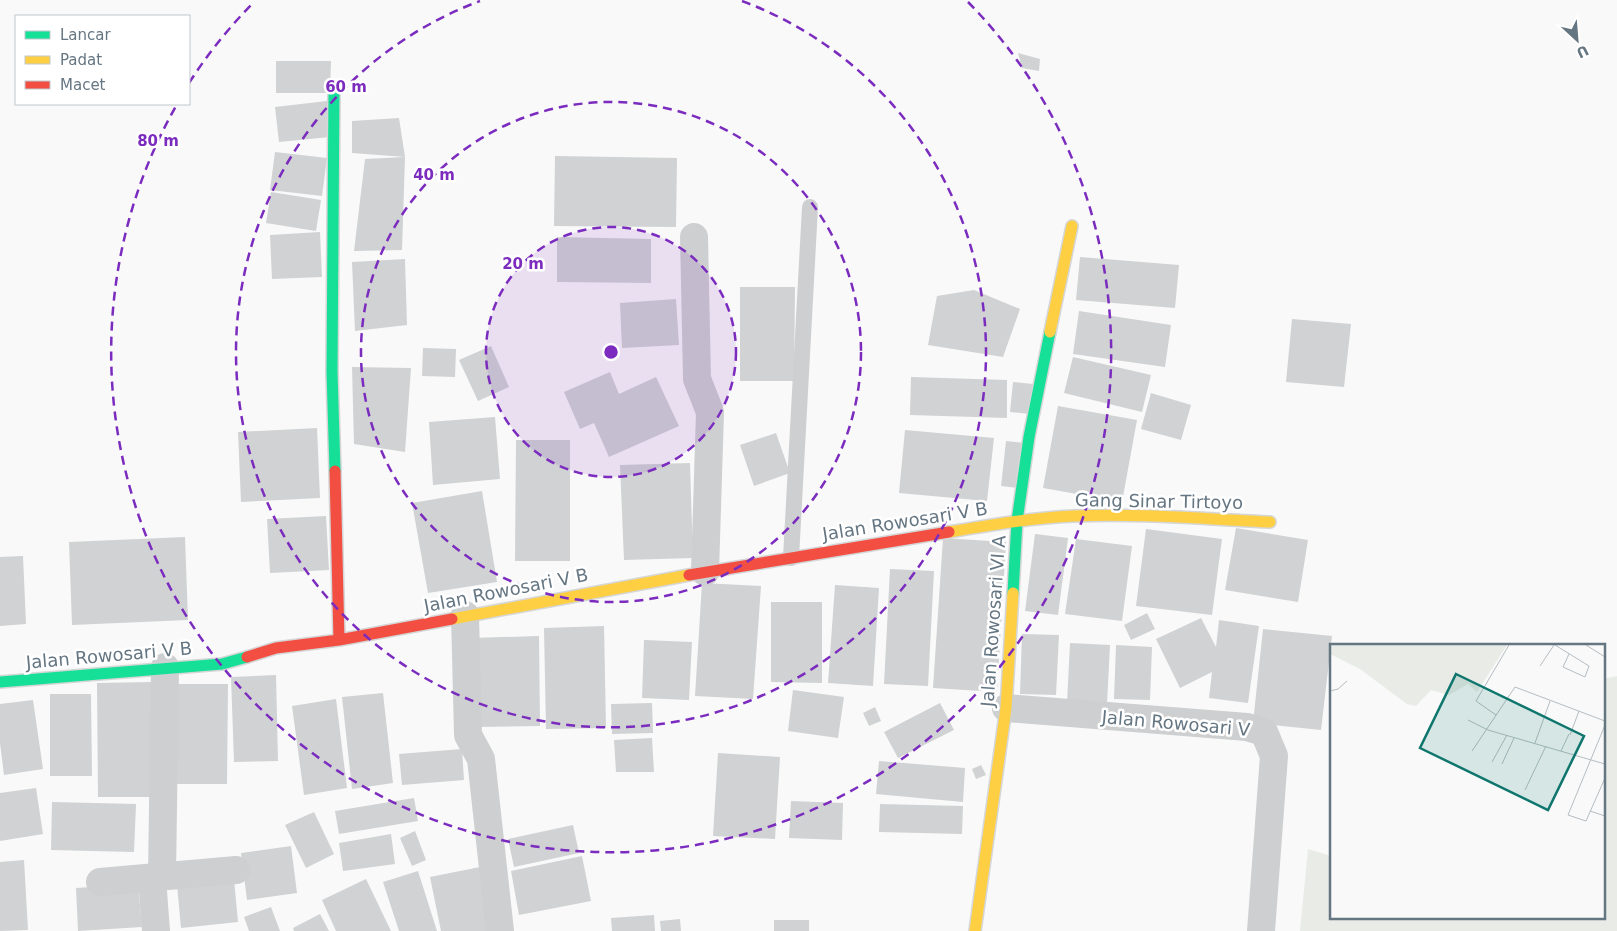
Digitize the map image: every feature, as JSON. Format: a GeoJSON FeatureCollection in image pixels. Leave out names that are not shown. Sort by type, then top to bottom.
{"type":"FeatureCollection","features":[{"type":"Feature","properties":{"kind":"street"},"geometry":{"type":"LineString","coordinates":[[334,87],[332,372],[339,640]]}},
{"type":"Feature","properties":{"kind":"street","name":"Jalan Rowosari VI A"},"geometry":{"type":"LineString","coordinates":[[975,931],[1006,708],[1017,521],[1029,437],[1072,226]]}},
{"type":"Feature","properties":{"kind":"street"},"geometry":{"type":"LineString","coordinates":[[694,237],[697,379],[710,412],[705,572]]}},
{"type":"Feature","properties":{"kind":"street","name":"Gang Sinar Tirtoyo"},"geometry":{"type":"LineString","coordinates":[[1017,521],[1121,514],[1270,522]]}},
{"type":"Feature","properties":{"kind":"street","name":"Jalan Rowosari V B"},"geometry":{"type":"LineString","coordinates":[[0,682],[165,667],[222,664],[276,648],[339,640],[465,615],[705,572],[1017,521]]}},
{"type":"Feature","properties":{"kind":"street"},"geometry":{"type":"LineString","coordinates":[[465,615],[468,735],[481,759],[500,931]]}},
{"type":"Feature","properties":{"kind":"street"},"geometry":{"type":"LineString","coordinates":[[156,931],[165,667]]}},
{"type":"Feature","properties":{"kind":"street","name":"Jalan Rowosari V"},"geometry":{"type":"LineString","coordinates":[[1006,708],[1247,727],[1264,732],[1274,756],[1261,931]]}},
{"type":"Feature","properties":{"kind":"street"},"geometry":{"type":"LineString","coordinates":[[100,882],[236,870]]}},
{"type":"Feature","properties":{"kind":"lane"},"geometry":{"type":"LineString","coordinates":[[791,558],[810,207]]}},
{"type":"Feature","properties":{"kind":"shaded area"},"geometry":{"type":"Polygon","coordinates":[[[1617,676],[1617,931],[1300,931],[1308,849],[1330,856],[1330,918],[1604,918],[1604,679],[1617,676]]]}},
{"type":"Feature","properties":{"kind":"building"},"geometry":{"type":"Polygon","coordinates":[[[1018,53],[1040,59],[1039,71],[1022,68],[1018,53]]]}},
{"type":"Feature","properties":{"kind":"building"},"geometry":{"type":"Polygon","coordinates":[[[276,61],[331,61],[330,93],[276,93],[276,61]]]}},
{"type":"Feature","properties":{"kind":"building"},"geometry":{"type":"Polygon","coordinates":[[[327,101],[330,137],[279,142],[275,107],[327,101]]]}},
{"type":"Feature","properties":{"kind":"building"},"geometry":{"type":"Polygon","coordinates":[[[399,118],[405,157],[352,153],[352,121],[399,118]]]}},
{"type":"Feature","properties":{"kind":"building"},"geometry":{"type":"Polygon","coordinates":[[[275,152],[327,158],[322,196],[270,190],[275,152]]]}},
{"type":"Feature","properties":{"kind":"building"},"geometry":{"type":"Polygon","coordinates":[[[555,156],[677,158],[676,227],[554,226],[555,156]]]}},
{"type":"Feature","properties":{"kind":"building"},"geometry":{"type":"Polygon","coordinates":[[[405,157],[402,250],[354,251],[365,159],[405,157]]]}},
{"type":"Feature","properties":{"kind":"building"},"geometry":{"type":"Polygon","coordinates":[[[271,192],[321,200],[316,231],[266,223],[271,192]]]}},
{"type":"Feature","properties":{"kind":"building"},"geometry":{"type":"Polygon","coordinates":[[[320,232],[322,277],[272,279],[270,235],[320,232]]]}},
{"type":"Feature","properties":{"kind":"building"},"geometry":{"type":"Polygon","coordinates":[[[557,237],[651,239],[651,283],[557,282],[557,237]]]}},
{"type":"Feature","properties":{"kind":"building"},"geometry":{"type":"Polygon","coordinates":[[[1080,257],[1179,265],[1175,308],[1076,300],[1080,257]]]}},
{"type":"Feature","properties":{"kind":"building"},"geometry":{"type":"Polygon","coordinates":[[[405,259],[407,325],[355,331],[352,262],[405,259]]]}},
{"type":"Feature","properties":{"kind":"building"},"geometry":{"type":"Polygon","coordinates":[[[740,287],[795,287],[794,381],[740,381],[740,287]]]}},
{"type":"Feature","properties":{"kind":"building"},"geometry":{"type":"Polygon","coordinates":[[[974,290],[1020,309],[1003,357],[928,345],[937,296],[974,290]]]}},
{"type":"Feature","properties":{"kind":"building"},"geometry":{"type":"Polygon","coordinates":[[[676,299],[679,345],[622,348],[620,303],[676,299]]]}},
{"type":"Feature","properties":{"kind":"building"},"geometry":{"type":"Polygon","coordinates":[[[1079,311],[1171,325],[1165,367],[1073,354],[1079,311]]]}},
{"type":"Feature","properties":{"kind":"building"},"geometry":{"type":"Polygon","coordinates":[[[1292,319],[1351,324],[1344,387],[1286,382],[1292,319]]]}},
{"type":"Feature","properties":{"kind":"building"},"geometry":{"type":"Polygon","coordinates":[[[491,346],[509,387],[478,401],[459,360],[491,346]]]}},
{"type":"Feature","properties":{"kind":"building"},"geometry":{"type":"Polygon","coordinates":[[[423,348],[456,349],[455,377],[422,376],[423,348]]]}},
{"type":"Feature","properties":{"kind":"building"},"geometry":{"type":"Polygon","coordinates":[[[1073,357],[1151,375],[1142,412],[1064,393],[1073,357]]]}},
{"type":"Feature","properties":{"kind":"building"},"geometry":{"type":"Polygon","coordinates":[[[352,367],[411,368],[405,452],[354,444],[352,367]]]}},
{"type":"Feature","properties":{"kind":"building"},"geometry":{"type":"Polygon","coordinates":[[[610,372],[619,394],[656,377],[679,426],[609,457],[594,423],[580,429],[564,392],[610,372]]]}},
{"type":"Feature","properties":{"kind":"building"},"geometry":{"type":"Polygon","coordinates":[[[911,377],[1007,380],[1007,418],[910,415],[911,377]]]}},
{"type":"Feature","properties":{"kind":"building"},"geometry":{"type":"Polygon","coordinates":[[[1013,382],[1033,384],[1030,414],[1010,412],[1013,382]]]}},
{"type":"Feature","properties":{"kind":"building"},"geometry":{"type":"Polygon","coordinates":[[[1151,393],[1191,405],[1181,440],[1141,429],[1151,393]]]}},
{"type":"Feature","properties":{"kind":"building"},"geometry":{"type":"Polygon","coordinates":[[[1058,406],[1137,420],[1122,502],[1043,488],[1058,406]]]}},
{"type":"Feature","properties":{"kind":"building"},"geometry":{"type":"Polygon","coordinates":[[[495,417],[500,479],[433,485],[429,422],[495,417]]]}},
{"type":"Feature","properties":{"kind":"building"},"geometry":{"type":"Polygon","coordinates":[[[317,428],[320,498],[241,502],[238,432],[317,428]]]}},
{"type":"Feature","properties":{"kind":"building"},"geometry":{"type":"Polygon","coordinates":[[[905,430],[994,438],[987,501],[899,493],[905,430]]]}},
{"type":"Feature","properties":{"kind":"building"},"geometry":{"type":"Polygon","coordinates":[[[776,433],[790,473],[754,486],[740,445],[776,433]]]}},
{"type":"Feature","properties":{"kind":"building"},"geometry":{"type":"Polygon","coordinates":[[[516,440],[570,440],[570,561],[515,561],[516,440]]]}},
{"type":"Feature","properties":{"kind":"building"},"geometry":{"type":"Polygon","coordinates":[[[1006,441],[1024,443],[1019,488],[1001,486],[1006,441]]]}},
{"type":"Feature","properties":{"kind":"building"},"geometry":{"type":"Polygon","coordinates":[[[690,463],[693,558],[624,560],[620,465],[690,463]]]}},
{"type":"Feature","properties":{"kind":"building"},"geometry":{"type":"Polygon","coordinates":[[[482,491],[497,582],[428,593],[412,503],[482,491]]]}},
{"type":"Feature","properties":{"kind":"building"},"geometry":{"type":"Polygon","coordinates":[[[326,516],[329,570],[270,573],[267,519],[326,516]]]}},
{"type":"Feature","properties":{"kind":"building"},"geometry":{"type":"Polygon","coordinates":[[[1236,528],[1308,540],[1298,602],[1225,590],[1236,528]]]}},
{"type":"Feature","properties":{"kind":"building"},"geometry":{"type":"Polygon","coordinates":[[[1146,529],[1222,539],[1212,615],[1136,606],[1146,529]]]}},
{"type":"Feature","properties":{"kind":"building"},"geometry":{"type":"Polygon","coordinates":[[[1035,534],[1068,538],[1058,615],[1025,611],[1035,534]]]}},
{"type":"Feature","properties":{"kind":"building"},"geometry":{"type":"Polygon","coordinates":[[[185,537],[188,620],[72,625],[69,542],[185,537]]]}},
{"type":"Feature","properties":{"kind":"building"},"geometry":{"type":"Polygon","coordinates":[[[943,538],[1006,542],[997,692],[933,688],[943,538]]]}},
{"type":"Feature","properties":{"kind":"building"},"geometry":{"type":"Polygon","coordinates":[[[1076,539],[1132,546],[1122,621],[1065,614],[1076,539]]]}},
{"type":"Feature","properties":{"kind":"building"},"geometry":{"type":"Polygon","coordinates":[[[23,556],[26,624],[0,626],[0,557],[23,556]]]}},
{"type":"Feature","properties":{"kind":"building"},"geometry":{"type":"Polygon","coordinates":[[[890,569],[934,571],[928,686],[884,684],[890,569]]]}},
{"type":"Feature","properties":{"kind":"building"},"geometry":{"type":"Polygon","coordinates":[[[702,583],[761,586],[753,699],[695,696],[702,583]]]}},
{"type":"Feature","properties":{"kind":"building"},"geometry":{"type":"Polygon","coordinates":[[[835,585],[879,588],[873,686],[828,683],[835,585]]]}},
{"type":"Feature","properties":{"kind":"building"},"geometry":{"type":"Polygon","coordinates":[[[771,602],[822,602],[822,683],[771,682],[771,602]]]}},
{"type":"Feature","properties":{"kind":"building"},"geometry":{"type":"Polygon","coordinates":[[[1147,613],[1155,629],[1131,640],[1124,625],[1147,613]]]}},
{"type":"Feature","properties":{"kind":"building"},"geometry":{"type":"Polygon","coordinates":[[[1201,618],[1216,647],[1219,620],[1259,626],[1248,703],[1209,698],[1212,672],[1180,688],[1156,639],[1201,618]]]}},
{"type":"Feature","properties":{"kind":"building"},"geometry":{"type":"Polygon","coordinates":[[[604,626],[606,728],[546,729],[544,628],[604,626]]]}},
{"type":"Feature","properties":{"kind":"building"},"geometry":{"type":"Polygon","coordinates":[[[1263,629],[1332,636],[1321,730],[1253,723],[1263,629]]]}},
{"type":"Feature","properties":{"kind":"building"},"geometry":{"type":"Polygon","coordinates":[[[1022,634],[1059,635],[1056,695],[1020,694],[1022,634]]]}},
{"type":"Feature","properties":{"kind":"building"},"geometry":{"type":"Polygon","coordinates":[[[539,636],[540,726],[474,727],[470,638],[539,636]]]}},
{"type":"Feature","properties":{"kind":"building"},"geometry":{"type":"Polygon","coordinates":[[[644,640],[692,642],[689,700],[642,698],[644,640]]]}},
{"type":"Feature","properties":{"kind":"building"},"geometry":{"type":"Polygon","coordinates":[[[1070,643],[1110,645],[1107,704],[1067,703],[1070,643]]]}},
{"type":"Feature","properties":{"kind":"building"},"geometry":{"type":"Polygon","coordinates":[[[1116,645],[1152,647],[1150,700],[1114,699],[1116,645]]]}},
{"type":"Feature","properties":{"kind":"building"},"geometry":{"type":"Polygon","coordinates":[[[276,675],[278,761],[234,762],[231,677],[276,675]]]}},
{"type":"Feature","properties":{"kind":"building"},"geometry":{"type":"Polygon","coordinates":[[[151,682],[151,797],[98,797],[97,683],[151,682]]]}},
{"type":"Feature","properties":{"kind":"building"},"geometry":{"type":"Polygon","coordinates":[[[174,684],[228,684],[227,784],[173,784],[174,684]]]}},
{"type":"Feature","properties":{"kind":"building"},"geometry":{"type":"Polygon","coordinates":[[[793,690],[844,697],[838,738],[788,731],[793,690]]]}},
{"type":"Feature","properties":{"kind":"building"},"geometry":{"type":"Polygon","coordinates":[[[383,693],[393,783],[352,789],[342,697],[383,693]]]}},
{"type":"Feature","properties":{"kind":"building"},"geometry":{"type":"Polygon","coordinates":[[[50,694],[91,694],[92,776],[50,776],[50,694]]]}},
{"type":"Feature","properties":{"kind":"building"},"geometry":{"type":"Polygon","coordinates":[[[336,699],[347,788],[304,795],[292,706],[336,699]]]}},
{"type":"Feature","properties":{"kind":"building"},"geometry":{"type":"Polygon","coordinates":[[[33,700],[43,769],[4,775],[0,743],[0,704],[33,700]]]}},
{"type":"Feature","properties":{"kind":"building"},"geometry":{"type":"Polygon","coordinates":[[[652,703],[653,733],[612,734],[611,704],[652,703]]]}},
{"type":"Feature","properties":{"kind":"building"},"geometry":{"type":"Polygon","coordinates":[[[940,703],[954,730],[898,758],[884,732],[940,703]]]}},
{"type":"Feature","properties":{"kind":"building"},"geometry":{"type":"Polygon","coordinates":[[[875,707],[881,721],[869,726],[863,713],[875,707]]]}},
{"type":"Feature","properties":{"kind":"building"},"geometry":{"type":"Polygon","coordinates":[[[652,738],[654,772],[616,772],[614,740],[652,738]]]}},
{"type":"Feature","properties":{"kind":"building"},"geometry":{"type":"Polygon","coordinates":[[[462,749],[464,780],[402,785],[399,754],[462,749]]]}},
{"type":"Feature","properties":{"kind":"building"},"geometry":{"type":"Polygon","coordinates":[[[718,753],[780,757],[775,839],[713,836],[718,753]]]}},
{"type":"Feature","properties":{"kind":"building"},"geometry":{"type":"Polygon","coordinates":[[[879,761],[965,768],[963,802],[876,794],[879,761]]]}},
{"type":"Feature","properties":{"kind":"building"},"geometry":{"type":"Polygon","coordinates":[[[981,765],[986,775],[976,779],[972,769],[981,765]]]}},
{"type":"Feature","properties":{"kind":"building"},"geometry":{"type":"Polygon","coordinates":[[[36,788],[43,834],[0,841],[0,793],[36,788]]]}},
{"type":"Feature","properties":{"kind":"building"},"geometry":{"type":"Polygon","coordinates":[[[414,798],[418,821],[339,834],[335,811],[414,798]]]}},
{"type":"Feature","properties":{"kind":"building"},"geometry":{"type":"Polygon","coordinates":[[[791,801],[843,803],[842,840],[789,838],[791,801]]]}},
{"type":"Feature","properties":{"kind":"building"},"geometry":{"type":"Polygon","coordinates":[[[52,802],[136,804],[134,852],[51,850],[52,802]]]}},
{"type":"Feature","properties":{"kind":"building"},"geometry":{"type":"Polygon","coordinates":[[[880,804],[963,806],[962,834],[879,832],[880,804]]]}},
{"type":"Feature","properties":{"kind":"building"},"geometry":{"type":"Polygon","coordinates":[[[314,812],[334,854],[306,868],[285,825],[314,812]]]}},
{"type":"Feature","properties":{"kind":"building"},"geometry":{"type":"Polygon","coordinates":[[[573,825],[579,853],[514,867],[508,839],[573,825]]]}},
{"type":"Feature","properties":{"kind":"building"},"geometry":{"type":"Polygon","coordinates":[[[415,831],[426,860],[412,866],[400,838],[415,831]]]}},
{"type":"Feature","properties":{"kind":"building"},"geometry":{"type":"Polygon","coordinates":[[[391,834],[395,864],[343,871],[339,843],[391,834]]]}},
{"type":"Feature","properties":{"kind":"building"},"geometry":{"type":"Polygon","coordinates":[[[291,846],[297,893],[247,900],[241,853],[291,846]]]}},
{"type":"Feature","properties":{"kind":"building"},"geometry":{"type":"Polygon","coordinates":[[[582,856],[591,901],[519,915],[511,871],[582,856]]]}},
{"type":"Feature","properties":{"kind":"building"},"geometry":{"type":"Polygon","coordinates":[[[24,860],[28,930],[0,931],[0,862],[24,860]]]}},
{"type":"Feature","properties":{"kind":"building"},"geometry":{"type":"Polygon","coordinates":[[[480,867],[493,931],[441,931],[430,877],[480,867]]]}},
{"type":"Feature","properties":{"kind":"building"},"geometry":{"type":"Polygon","coordinates":[[[418,871],[437,931],[399,931],[383,882],[418,871]]]}},
{"type":"Feature","properties":{"kind":"building"},"geometry":{"type":"Polygon","coordinates":[[[234,879],[238,922],[181,928],[177,885],[234,879]]]}},
{"type":"Feature","properties":{"kind":"building"},"geometry":{"type":"Polygon","coordinates":[[[366,879],[391,931],[336,931],[322,900],[366,879]]]}},
{"type":"Feature","properties":{"kind":"building"},"geometry":{"type":"Polygon","coordinates":[[[138,884],[142,927],[78,931],[76,888],[138,884]]]}},
{"type":"Feature","properties":{"kind":"building"},"geometry":{"type":"Polygon","coordinates":[[[271,907],[280,931],[249,931],[244,917],[271,907]]]}},
{"type":"Feature","properties":{"kind":"building"},"geometry":{"type":"Polygon","coordinates":[[[320,914],[329,931],[294,931],[293,928],[320,914]]]}},
{"type":"Feature","properties":{"kind":"building"},"geometry":{"type":"Polygon","coordinates":[[[654,915],[655,931],[612,931],[611,918],[654,915]]]}},
{"type":"Feature","properties":{"kind":"building"},"geometry":{"type":"Polygon","coordinates":[[[680,919],[681,931],[661,931],[660,921],[680,919]]]}},
{"type":"Feature","properties":{"kind":"building"},"geometry":{"type":"Polygon","coordinates":[[[774,920],[809,920],[809,931],[774,931],[774,920]]]}},
{"type":"Feature","properties":{"kind":"traffic: fast"},"geometry":{"type":"LineString","coordinates":[[334,87],[332,372],[335,471]]}},
{"type":"Feature","properties":{"kind":"traffic: fast"},"geometry":{"type":"LineString","coordinates":[[1013,593],[1017,521],[1029,437],[1050,332]]}},
{"type":"Feature","properties":{"kind":"traffic: fast"},"geometry":{"type":"LineString","coordinates":[[0,682],[222,664],[247,657]]}},
{"type":"Feature","properties":{"kind":"traffic: slow"},"geometry":{"type":"LineString","coordinates":[[1050,332],[1072,226]]}},
{"type":"Feature","properties":{"kind":"traffic: slow"},"geometry":{"type":"LineString","coordinates":[[949,532],[1026,520],[1097,515],[1270,522]]}},
{"type":"Feature","properties":{"kind":"traffic: slow"},"geometry":{"type":"LineString","coordinates":[[452,619],[689,575]]}},
{"type":"Feature","properties":{"kind":"traffic: slow"},"geometry":{"type":"LineString","coordinates":[[975,931],[1006,708],[1013,593]]}},
{"type":"Feature","properties":{"kind":"traffic: jam"},"geometry":{"type":"LineString","coordinates":[[335,471],[339,640]]}},
{"type":"Feature","properties":{"kind":"traffic: jam"},"geometry":{"type":"LineString","coordinates":[[689,575],[949,532]]}},
{"type":"Feature","properties":{"kind":"traffic: jam"},"geometry":{"type":"LineString","coordinates":[[247,657],[276,648],[339,640],[452,619]]}}]}
